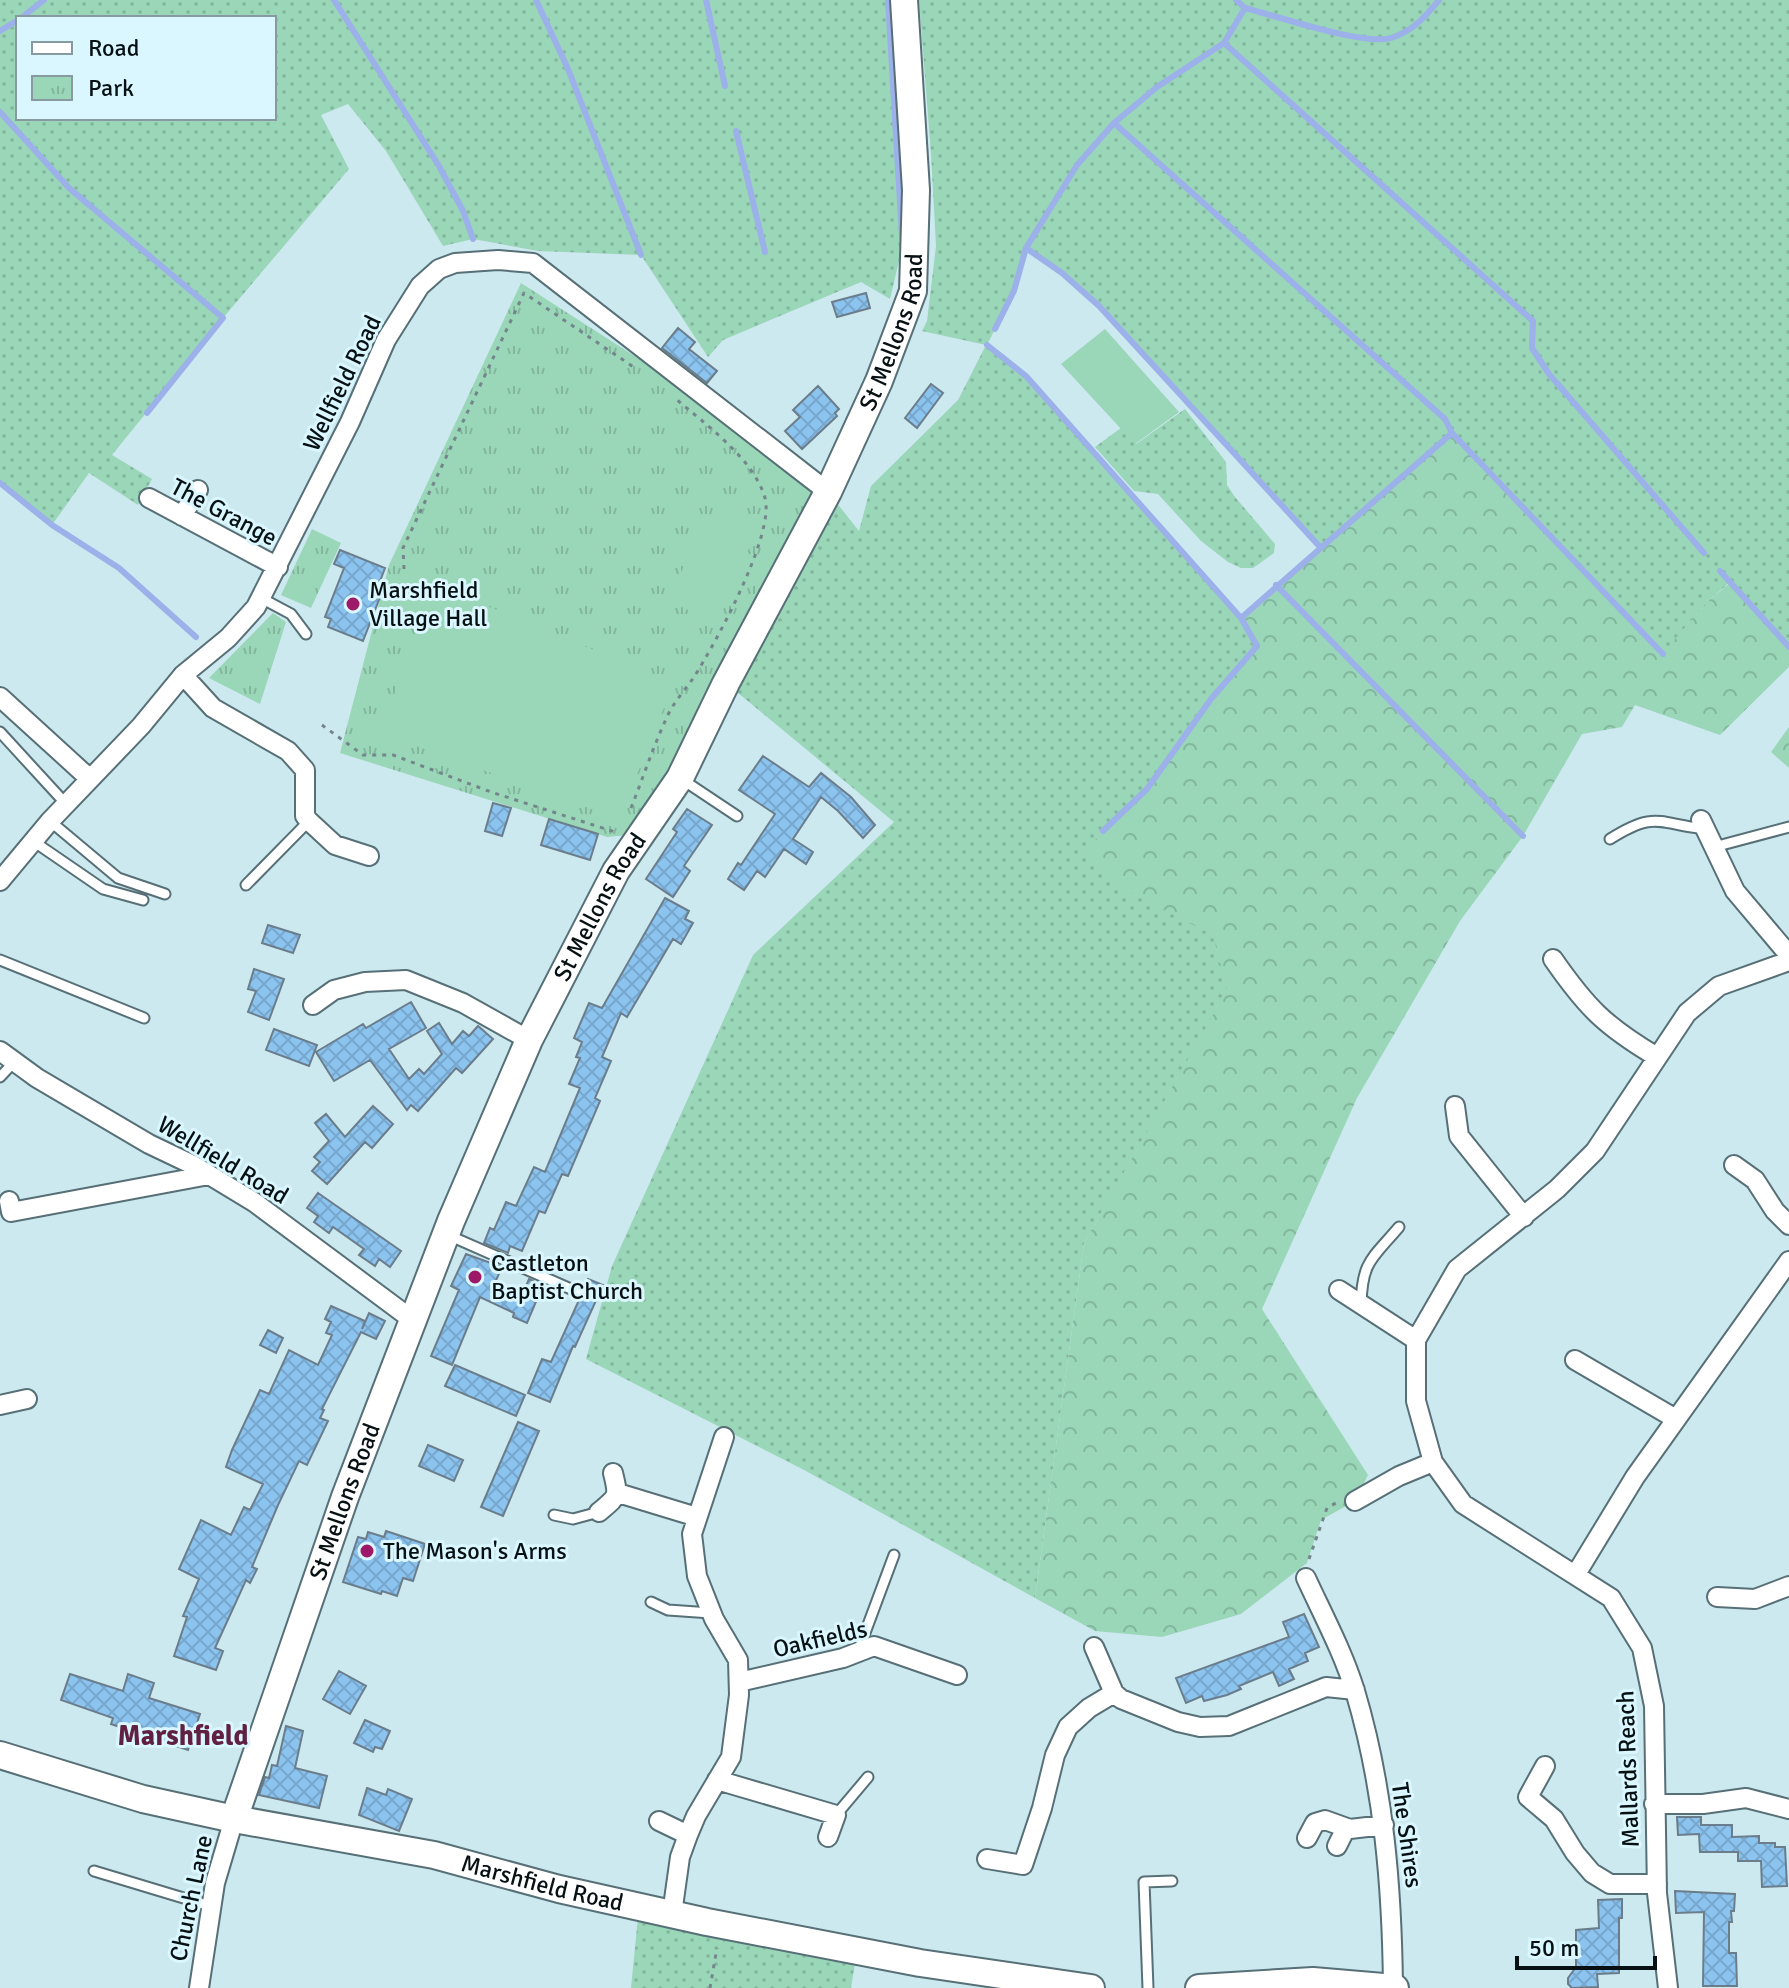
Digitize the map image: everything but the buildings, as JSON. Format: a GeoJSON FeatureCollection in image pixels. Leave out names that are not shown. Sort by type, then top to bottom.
{"type":"FeatureCollection","features":[{"type":"Feature","properties":{"kind":"street","name":"St Mellons Road"},"geometry":{"type":"LineString","coordinates":[[234,1819],[345,1497],[446,1234],[529,1040],[616,871],[680,778],[726,683],[828,492],[879,381],[913,291],[916,190],[904,0]]}},
{"type":"Feature","properties":{"kind":"street","name":"Wellfield Road"},"geometry":{"type":"LineString","coordinates":[[3,871],[141,726],[183,675],[228,638],[256,607],[350,422],[386,340],[420,286],[439,269],[475,260],[533,263],[828,492]]}},
{"type":"Feature","properties":{"kind":"street"},"geometry":{"type":"LineString","coordinates":[[182,516],[198,490]]}},
{"type":"Feature","properties":{"kind":"street","name":"The Grange"},"geometry":{"type":"LineString","coordinates":[[149,498],[278,567]]}},
{"type":"Feature","properties":{"kind":"street"},"geometry":{"type":"LineString","coordinates":[[183,675],[213,708],[288,751],[305,770],[305,816],[335,845],[369,856]]}},
{"type":"Feature","properties":{"kind":"street"},"geometry":{"type":"LineString","coordinates":[[0,697],[90,779]]}},
{"type":"Feature","properties":{"kind":"street"},"geometry":{"type":"LineString","coordinates":[[1339,1290],[1416,1340],[1457,1269],[1557,1189],[1595,1151],[1687,1013],[1719,986],[1789,958],[1735,891],[1703,824]]}},
{"type":"Feature","properties":{"kind":"street"},"geometry":{"type":"LineString","coordinates":[[1553,959],[1584,1002],[1618,1034],[1657,1057]]}},
{"type":"Feature","properties":{"kind":"street"},"geometry":{"type":"LineString","coordinates":[[313,1005],[334,990],[355,984],[406,980],[463,1003],[529,1040]]}},
{"type":"Feature","properties":{"kind":"street","name":"Wellfield Road"},"geometry":{"type":"LineString","coordinates":[[7,1056],[149,1144],[209,1175],[264,1209],[414,1321]]}},
{"type":"Feature","properties":{"kind":"street"},"geometry":{"type":"LineString","coordinates":[[1455,1106],[1459,1136],[1524,1217]]}},
{"type":"Feature","properties":{"kind":"street"},"geometry":{"type":"LineString","coordinates":[[1734,1165],[1755,1180],[1775,1211],[1789,1225]]}},
{"type":"Feature","properties":{"kind":"street"},"geometry":{"type":"LineString","coordinates":[[9,1201],[11,1212],[209,1175]]}},
{"type":"Feature","properties":{"kind":"street"},"geometry":{"type":"LineString","coordinates":[[1576,1574],[1635,1477],[1789,1261]]}},
{"type":"Feature","properties":{"kind":"street","name":"Mallards Reach"},"geometry":{"type":"LineString","coordinates":[[1416,1340],[1416,1401],[1433,1462],[1463,1504],[1611,1598],[1642,1648],[1654,1706],[1657,1884],[1668,1988]]}},
{"type":"Feature","properties":{"kind":"street"},"geometry":{"type":"LineString","coordinates":[[1575,1360],[1676,1419]]}},
{"type":"Feature","properties":{"kind":"street"},"geometry":{"type":"LineString","coordinates":[[0,1405],[27,1399]]}},
{"type":"Feature","properties":{"kind":"street"},"geometry":{"type":"LineString","coordinates":[[672,1914],[680,1857],[688,1835],[731,1757],[739,1682],[738,1660],[711,1613],[697,1576],[692,1534],[724,1437]]}},
{"type":"Feature","properties":{"kind":"street"},"geometry":{"type":"LineString","coordinates":[[1355,1501],[1399,1476],[1433,1462]]}},
{"type":"Feature","properties":{"kind":"street"},"geometry":{"type":"LineString","coordinates":[[599,1512],[618,1493],[613,1473]]}},
{"type":"Feature","properties":{"kind":"street"},"geometry":{"type":"LineString","coordinates":[[618,1493],[697,1517]]}},
{"type":"Feature","properties":{"kind":"street","name":"The Shires"},"geometry":{"type":"LineString","coordinates":[[1306,1578],[1355,1690],[1368,1744],[1384,1825],[1392,1904],[1394,1988]]}},
{"type":"Feature","properties":{"kind":"street"},"geometry":{"type":"LineString","coordinates":[[1717,1597],[1755,1599],[1789,1586]]}},
{"type":"Feature","properties":{"kind":"street","name":"Oakfields"},"geometry":{"type":"LineString","coordinates":[[739,1682],[843,1658],[874,1646],[957,1675]]}},
{"type":"Feature","properties":{"kind":"street"},"geometry":{"type":"LineString","coordinates":[[1094,1647],[1114,1693],[1148,1711],[1200,1727],[1229,1726],[1326,1687],[1355,1690]]}},
{"type":"Feature","properties":{"kind":"street"},"geometry":{"type":"LineString","coordinates":[[987,1859],[1023,1865],[1055,1755],[1068,1727],[1089,1708],[1114,1693]]}},
{"type":"Feature","properties":{"kind":"street","name":"Marshfield Road"},"geometry":{"type":"LineString","coordinates":[[0,1755],[143,1799],[234,1819],[434,1855],[559,1889],[725,1926],[920,1963],[1091,1988]]}},
{"type":"Feature","properties":{"kind":"street"},"geometry":{"type":"LineString","coordinates":[[1545,1766],[1528,1797],[1554,1819],[1592,1873],[1610,1884],[1657,1884]]}},
{"type":"Feature","properties":{"kind":"street"},"geometry":{"type":"LineString","coordinates":[[717,1780],[836,1815],[828,1837]]}},
{"type":"Feature","properties":{"kind":"street"},"geometry":{"type":"LineString","coordinates":[[1654,1804],[1703,1804],[1746,1798],[1789,1809]]}},
{"type":"Feature","properties":{"kind":"street","name":"Church Lane"},"geometry":{"type":"LineString","coordinates":[[199,1988],[210,1906],[234,1819]]}},
{"type":"Feature","properties":{"kind":"street"},"geometry":{"type":"LineString","coordinates":[[1307,1838],[1315,1823],[1325,1820],[1346,1828],[1384,1825]]}},
{"type":"Feature","properties":{"kind":"street"},"geometry":{"type":"LineString","coordinates":[[659,1821],[688,1835]]}},
{"type":"Feature","properties":{"kind":"street"},"geometry":{"type":"LineString","coordinates":[[1337,1846],[1346,1828]]}},
{"type":"Feature","properties":{"kind":"street"},"geometry":{"type":"LineString","coordinates":[[1199,1988],[1313,1981],[1394,1988]]}},
{"type":"Feature","properties":{"kind":"lane"},"geometry":{"type":"LineString","coordinates":[[261,598],[291,614],[306,634]]}},
{"type":"Feature","properties":{"kind":"lane"},"geometry":{"type":"LineString","coordinates":[[0,732],[66,804]]}},
{"type":"Feature","properties":{"kind":"lane"},"geometry":{"type":"LineString","coordinates":[[680,778],[737,816]]}},
{"type":"Feature","properties":{"kind":"lane"},"geometry":{"type":"LineString","coordinates":[[50,821],[118,878],[165,894]]}},
{"type":"Feature","properties":{"kind":"lane"},"geometry":{"type":"LineString","coordinates":[[246,885],[309,821]]}},
{"type":"Feature","properties":{"kind":"lane"},"geometry":{"type":"LineString","coordinates":[[1610,839],[1638,823],[1650,821],[1703,824]]}},
{"type":"Feature","properties":{"kind":"lane"},"geometry":{"type":"LineString","coordinates":[[1714,847],[1789,827]]}},
{"type":"Feature","properties":{"kind":"lane"},"geometry":{"type":"LineString","coordinates":[[33,841],[103,889],[143,900]]}},
{"type":"Feature","properties":{"kind":"lane"},"geometry":{"type":"LineString","coordinates":[[0,960],[144,1018]]}},
{"type":"Feature","properties":{"kind":"lane"},"geometry":{"type":"LineString","coordinates":[[0,1077],[7,1056]]}},
{"type":"Feature","properties":{"kind":"lane"},"geometry":{"type":"LineString","coordinates":[[1361,1305],[1362,1277],[1368,1263],[1399,1227]]}},
{"type":"Feature","properties":{"kind":"lane"},"geometry":{"type":"LineString","coordinates":[[446,1234],[580,1293]]}},
{"type":"Feature","properties":{"kind":"lane"},"geometry":{"type":"LineString","coordinates":[[554,1515],[573,1519],[599,1512]]}},
{"type":"Feature","properties":{"kind":"lane"},"geometry":{"type":"LineString","coordinates":[[857,1652],[894,1555]]}},
{"type":"Feature","properties":{"kind":"lane"},"geometry":{"type":"LineString","coordinates":[[651,1602],[668,1610],[711,1613]]}},
{"type":"Feature","properties":{"kind":"lane"},"geometry":{"type":"LineString","coordinates":[[836,1815],[868,1777]]}},
{"type":"Feature","properties":{"kind":"lane"},"geometry":{"type":"LineString","coordinates":[[94,1871],[210,1906]]}},
{"type":"Feature","properties":{"kind":"lane"},"geometry":{"type":"LineString","coordinates":[[1148,1988],[1144,1882],[1172,1881]]}},
{"type":"Feature","properties":{"kind":"path"},"geometry":{"type":"LineString","coordinates":[[404,569],[403,548],[524,293],[641,371]]}},
{"type":"Feature","properties":{"kind":"path"},"geometry":{"type":"LineString","coordinates":[[627,817],[668,714],[720,634],[756,553],[763,527],[766,500],[760,485],[740,456],[676,399]]}},
{"type":"Feature","properties":{"kind":"path"},"geometry":{"type":"LineString","coordinates":[[322,725],[363,755],[393,755],[613,833],[622,832]]}},
{"type":"Feature","properties":{"kind":"path"},"geometry":{"type":"LineString","coordinates":[[1306,1578],[1306,1566],[1327,1508],[1344,1498],[1355,1501]]}},
{"type":"Feature","properties":{"kind":"path"},"geometry":{"type":"LineString","coordinates":[[710,1988],[725,1926]]}},
{"type":"Feature","properties":{"kind":"green space"},"geometry":{"type":"Polygon","coordinates":[[[0,0],[888,0],[903,244],[890,299],[861,282],[723,340],[708,357],[641,255],[538,251],[473,239],[443,246],[386,151],[348,104],[321,115],[349,169],[112,455],[152,479],[138,505],[89,473],[52,525],[0,483],[0,0]]]}},
{"type":"Feature","properties":{"kind":"green space"},"geometry":{"type":"Polygon","coordinates":[[[919,0],[1789,0],[1789,647],[1730,582],[1706,603],[1663,654],[1452,433],[1320,547],[1099,306],[1062,273],[1026,249],[1014,291],[987,345],[1026,376],[1241,618],[1257,646],[1211,699],[1147,789],[1103,831],[1118,886],[1214,935],[1228,991],[1084,1243],[1035,1598],[806,1471],[586,1359],[612,1266],[753,955],[894,822],[726,683],[828,492],[859,531],[871,486],[958,400],[986,345],[922,331],[927,321],[936,246],[919,0]]]}},
{"type":"Feature","properties":{"kind":"green space"},"geometry":{"type":"Polygon","coordinates":[[[521,283],[658,371],[816,494],[770,569],[645,816],[629,835],[607,837],[340,753],[389,565],[521,283]]]}},
{"type":"Feature","properties":{"kind":"green space"},"geometry":{"type":"Polygon","coordinates":[[[1105,329],[1179,412],[1135,444],[1061,364],[1105,329]]]}},
{"type":"Feature","properties":{"kind":"green space"},"geometry":{"type":"Polygon","coordinates":[[[1185,409],[1226,462],[1227,485],[1235,497],[1275,544],[1274,553],[1253,568],[1241,568],[1228,562],[1201,541],[1158,494],[1134,491],[1095,447],[1121,428],[1136,444],[1185,409]]]}},
{"type":"Feature","properties":{"kind":"green space"},"geometry":{"type":"Polygon","coordinates":[[[1452,433],[1663,653],[1706,603],[1731,582],[1789,647],[1789,667],[1720,735],[1635,705],[1622,727],[1582,734],[1523,836],[1460,921],[1357,1098],[1262,1309],[1368,1475],[1355,1501],[1321,1520],[1307,1563],[1241,1614],[1162,1637],[1095,1631],[1035,1598],[1084,1243],[1227,990],[1213,935],[1117,886],[1086,849],[1147,789],[1211,699],[1257,647],[1241,618],[1452,433]]]}},
{"type":"Feature","properties":{"kind":"green space"},"geometry":{"type":"Polygon","coordinates":[[[705,514],[755,534],[718,622],[669,602],[705,514]]]}},
{"type":"Feature","properties":{"kind":"green space"},"geometry":{"type":"Polygon","coordinates":[[[312,529],[341,543],[311,608],[281,595],[312,529]]]}},
{"type":"Feature","properties":{"kind":"green space"},"geometry":{"type":"Polygon","coordinates":[[[434,584],[674,683],[619,819],[380,733],[434,584]]]}},
{"type":"Feature","properties":{"kind":"green space"},"geometry":{"type":"Polygon","coordinates":[[[273,613],[286,622],[260,704],[209,678],[273,613]]]}},
{"type":"Feature","properties":{"kind":"green space"},"geometry":{"type":"Polygon","coordinates":[[[1789,727],[1789,768],[1771,752],[1789,727]]]}},
{"type":"Feature","properties":{"kind":"green space"},"geometry":{"type":"Polygon","coordinates":[[[639,1907],[857,1951],[851,1988],[631,1988],[639,1907]]]}},
{"type":"Feature","properties":{"kind":"waterway"},"geometry":{"type":"LineString","coordinates":[[24,16],[44,0]]}},
{"type":"Feature","properties":{"kind":"waterway"},"geometry":{"type":"LineString","coordinates":[[334,0],[439,166],[463,211],[473,239]]}},
{"type":"Feature","properties":{"kind":"waterway"},"geometry":{"type":"LineString","coordinates":[[536,0],[568,69],[641,255]]}},
{"type":"Feature","properties":{"kind":"waterway"},"geometry":{"type":"LineString","coordinates":[[706,0],[725,86]]}},
{"type":"Feature","properties":{"kind":"waterway"},"geometry":{"type":"LineString","coordinates":[[888,0],[902,236]]}},
{"type":"Feature","properties":{"kind":"waterway"},"geometry":{"type":"LineString","coordinates":[[1236,0],[1245,8],[1298,23],[1379,39],[1391,38],[1412,27],[1439,0]]}},
{"type":"Feature","properties":{"kind":"waterway"},"geometry":{"type":"LineString","coordinates":[[995,329],[1014,291],[1026,248],[1077,165],[1114,123],[1157,87],[1224,43],[1245,8]]}},
{"type":"Feature","properties":{"kind":"waterway"},"geometry":{"type":"LineString","coordinates":[[0,31],[16,21]]}},
{"type":"Feature","properties":{"kind":"waterway"},"geometry":{"type":"LineString","coordinates":[[1224,43],[1533,321],[1532,348],[1549,374],[1704,553]]}},
{"type":"Feature","properties":{"kind":"waterway"},"geometry":{"type":"LineString","coordinates":[[0,112],[69,188],[223,318],[147,413]]}},
{"type":"Feature","properties":{"kind":"waterway"},"geometry":{"type":"LineString","coordinates":[[1114,123],[1445,419],[1452,433],[1663,654]]}},
{"type":"Feature","properties":{"kind":"waterway"},"geometry":{"type":"LineString","coordinates":[[736,131],[765,252]]}},
{"type":"Feature","properties":{"kind":"waterway"},"geometry":{"type":"LineString","coordinates":[[1026,248],[1062,273],[1099,306],[1320,547]]}},
{"type":"Feature","properties":{"kind":"waterway"},"geometry":{"type":"LineString","coordinates":[[987,345],[1026,376],[1241,618],[1257,646],[1211,699],[1147,789],[1103,831]]}},
{"type":"Feature","properties":{"kind":"waterway"},"geometry":{"type":"LineString","coordinates":[[1241,618],[1452,433]]}},
{"type":"Feature","properties":{"kind":"waterway"},"geometry":{"type":"LineString","coordinates":[[0,483],[52,525],[119,568],[196,637]]}},
{"type":"Feature","properties":{"kind":"waterway"},"geometry":{"type":"LineString","coordinates":[[1720,571],[1789,647]]}},
{"type":"Feature","properties":{"kind":"waterway"},"geometry":{"type":"LineString","coordinates":[[1276,585],[1523,836]]}},
{"type":"Feature","properties":{"kind":"place","name":"Marshfield Village Hall"},"geometry":{"type":"Point","coordinates":[353,604]}},
{"type":"Feature","properties":{"kind":"place","name":"Castleton Baptist Church"},"geometry":{"type":"Point","coordinates":[475,1277]}},
{"type":"Feature","properties":{"kind":"place","name":"The Mason's Arms"},"geometry":{"type":"Point","coordinates":[367,1551]}},
{"type":"Feature","properties":{"kind":"district","name":"Marshfield"},"geometry":{"type":"Point","coordinates":[183,1735]}}]}
